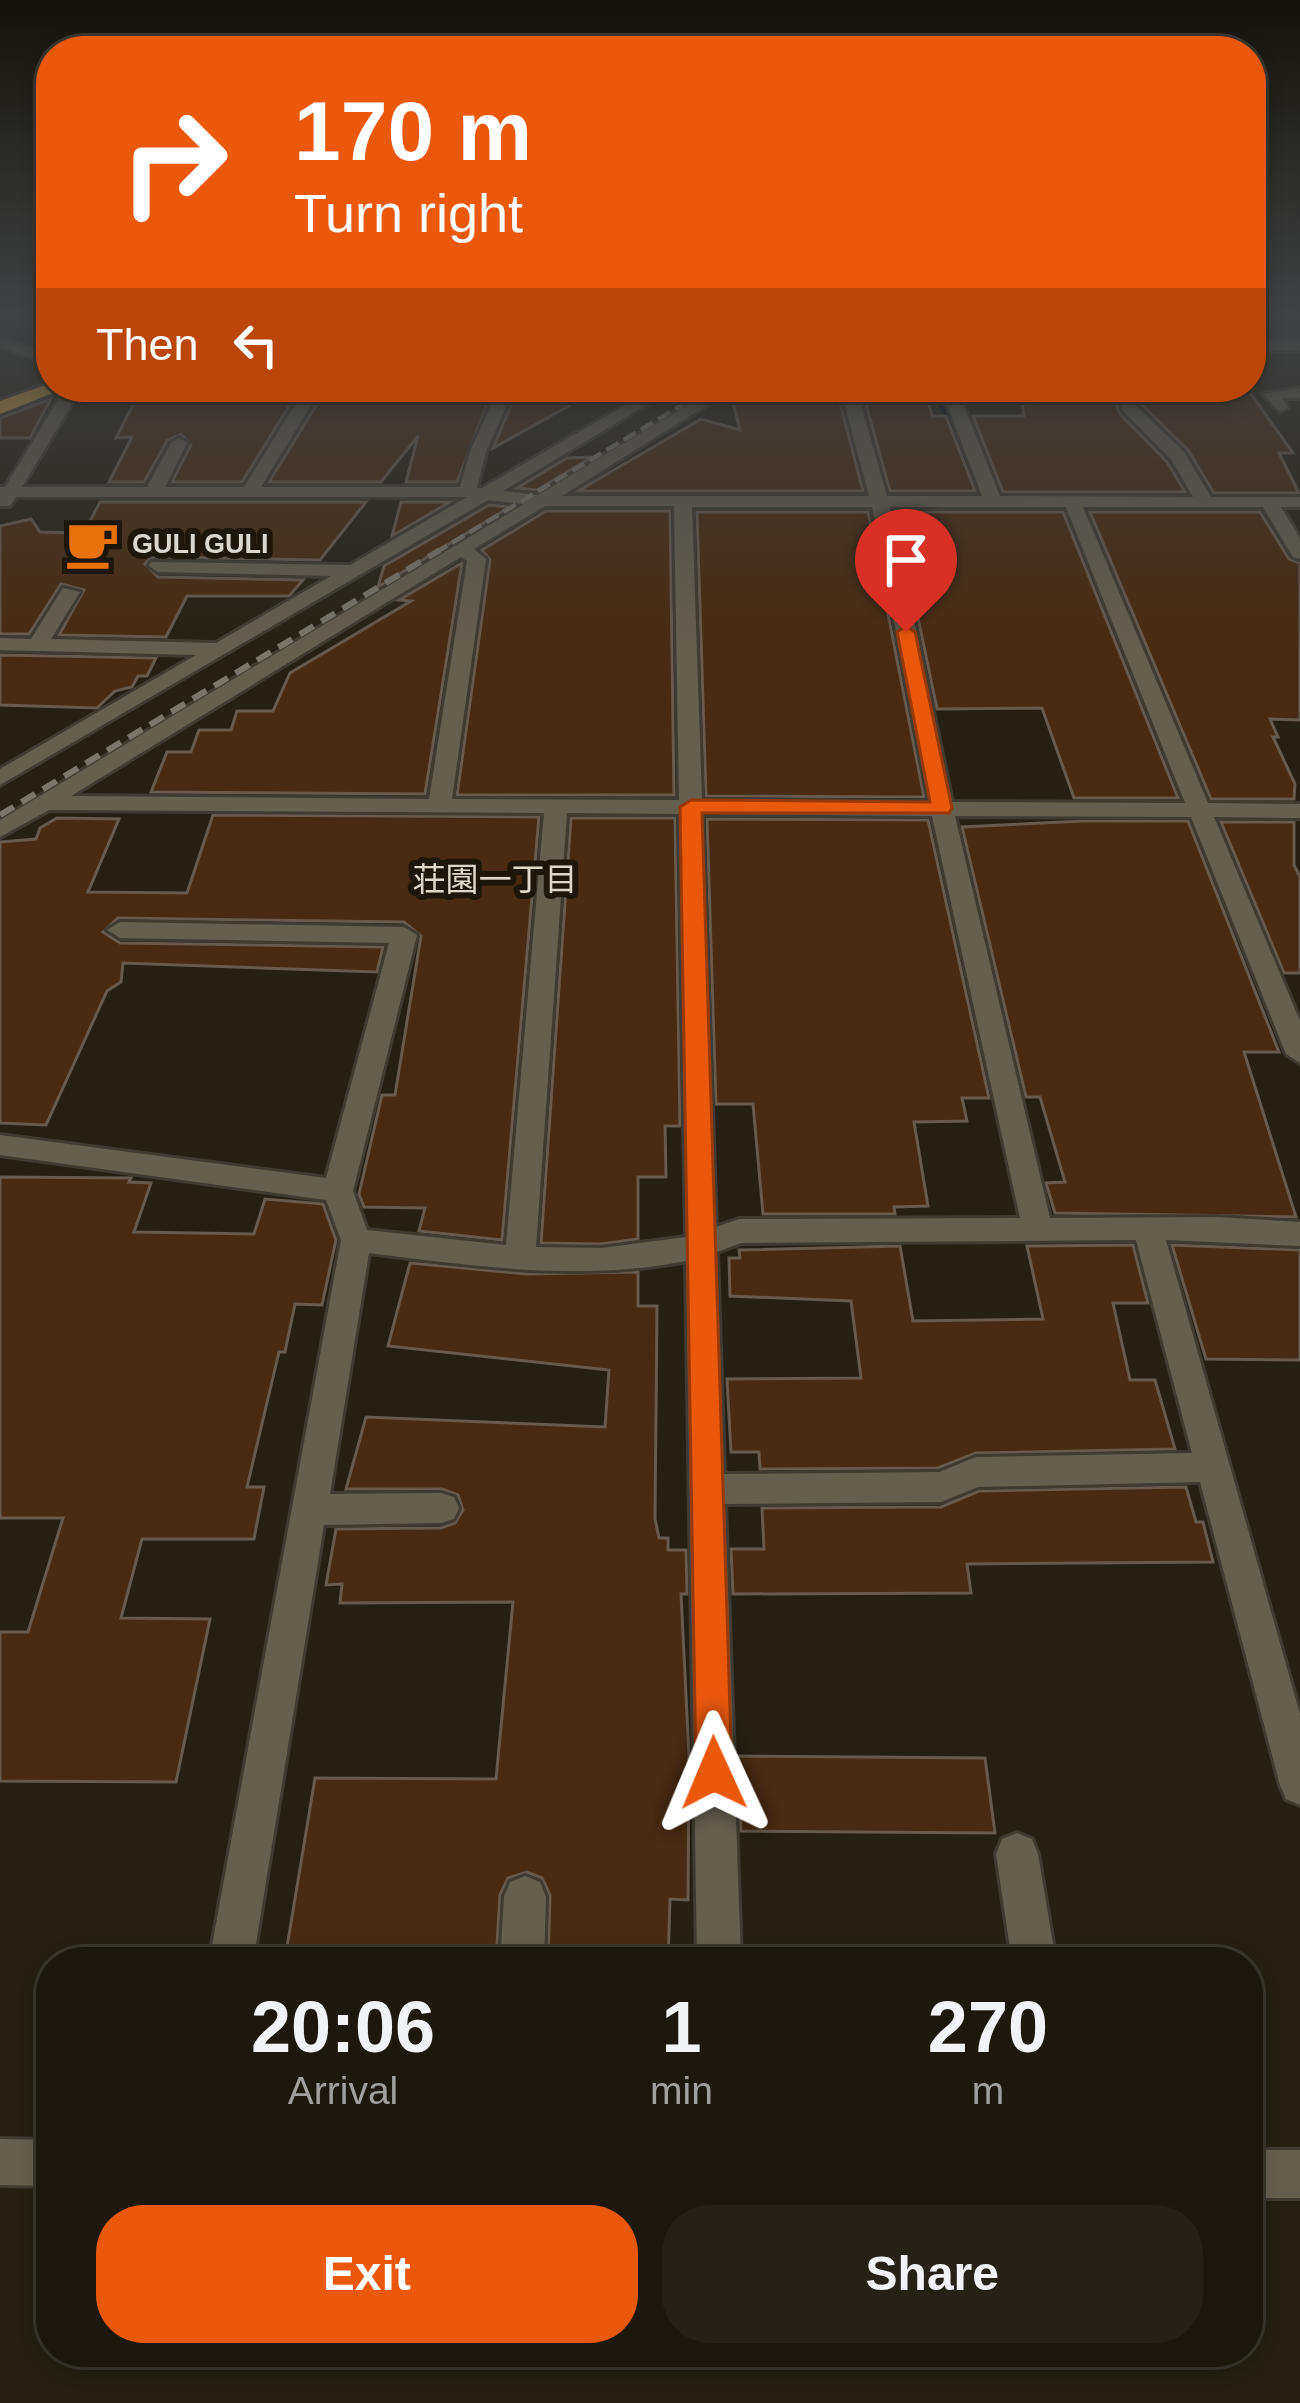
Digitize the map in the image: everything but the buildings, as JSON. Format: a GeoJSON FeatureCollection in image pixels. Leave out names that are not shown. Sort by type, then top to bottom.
{"type":"FeatureCollection","features":[{"type":"Feature","properties":{"kind":"street"},"geometry":{"type":"LineString","coordinates":[[4,497],[48,427]]}},
{"type":"Feature","properties":{"kind":"street"},"geometry":{"type":"LineString","coordinates":[[249,492],[289,427]]}},
{"type":"Feature","properties":{"kind":"street"},"geometry":{"type":"LineString","coordinates":[[474,493],[478,452],[489,427]]}},
{"type":"Feature","properties":{"kind":"street"},"geometry":{"type":"LineString","coordinates":[[0,778],[355,571],[474,493],[595,427]]}},
{"type":"Feature","properties":{"kind":"street"},"geometry":{"type":"LineString","coordinates":[[0,830],[664,427]]}},
{"type":"Feature","properties":{"kind":"street"},"geometry":{"type":"LineString","coordinates":[[859,427],[879,499],[942,808],[1038,1230]]}},
{"type":"Feature","properties":{"kind":"street"},"geometry":{"type":"LineString","coordinates":[[964,427],[992,499]]}},
{"type":"Feature","properties":{"kind":"street"},"geometry":{"type":"LineString","coordinates":[[1149,427],[1178,456],[1205,502]]}},
{"type":"Feature","properties":{"kind":"street"},"geometry":{"type":"LineString","coordinates":[[153,492],[179,443]]}},
{"type":"Feature","properties":{"kind":"street"},"geometry":{"type":"LineString","coordinates":[[4,497],[249,492],[474,493],[546,501],[1300,502]]}},
{"type":"Feature","properties":{"kind":"street"},"geometry":{"type":"LineString","coordinates":[[683,500],[719,1947]]}},
{"type":"Feature","properties":{"kind":"street"},"geometry":{"type":"LineString","coordinates":[[1072,501],[1300,1054]]}},
{"type":"Feature","properties":{"kind":"street"},"geometry":{"type":"LineString","coordinates":[[1269,502],[1300,553]]}},
{"type":"Feature","properties":{"kind":"street"},"geometry":{"type":"LineString","coordinates":[[440,805],[476,559],[464,551]]}},
{"type":"Feature","properties":{"kind":"street"},"geometry":{"type":"LineString","coordinates":[[158,566],[355,571]]}},
{"type":"Feature","properties":{"kind":"street"},"geometry":{"type":"LineString","coordinates":[[37,645],[70,592]]}},
{"type":"Feature","properties":{"kind":"street"},"geometry":{"type":"LineString","coordinates":[[0,644],[220,650]]}},
{"type":"Feature","properties":{"kind":"street"},"geometry":{"type":"LineString","coordinates":[[45,803],[1300,811]]}},
{"type":"Feature","properties":{"kind":"street"},"geometry":{"type":"LineString","coordinates":[[520,1259],[556,806]]}},
{"type":"Feature","properties":{"kind":"street"},"geometry":{"type":"LineString","coordinates":[[120,930],[404,935],[338,1191],[356,1240],[234,1947]]}},
{"type":"Feature","properties":{"kind":"street"},"geometry":{"type":"LineString","coordinates":[[0,1144],[338,1191]]}},
{"type":"Feature","properties":{"kind":"street"},"geometry":{"type":"LineString","coordinates":[[356,1240],[520,1259],[661,1256],[702,1249],[739,1231],[1217,1228],[1300,1234]]}},
{"type":"Feature","properties":{"kind":"street"},"geometry":{"type":"LineString","coordinates":[[1148,1229],[1300,1785]]}},
{"type":"Feature","properties":{"kind":"street"},"geometry":{"type":"LineString","coordinates":[[708,1489],[941,1487],[976,1472],[1210,1467]]}},
{"type":"Feature","properties":{"kind":"street"},"geometry":{"type":"LineString","coordinates":[[309,1510],[441,1508]]}},
{"type":"Feature","properties":{"kind":"street"},"geometry":{"type":"LineString","coordinates":[[1017,1853],[1032,1947]]}},
{"type":"Feature","properties":{"kind":"street"},"geometry":{"type":"LineString","coordinates":[[523,1947],[525,1897]]}},
{"type":"Feature","properties":{"kind":"street"},"geometry":{"type":"LineString","coordinates":[[0,2162],[36,2162]]}},
{"type":"Feature","properties":{"kind":"street"},"geometry":{"type":"LineString","coordinates":[[1263,2174],[1300,2174]]}},
{"type":"Feature","properties":{"kind":"waterway"},"geometry":{"type":"LineString","coordinates":[[953,427],[968,459]]}},
{"type":"Feature","properties":{"kind":"waterway"},"geometry":{"type":"LineString","coordinates":[[1104,507],[1248,507]]}},
{"type":"Feature","properties":{"kind":"railway"},"geometry":{"type":"LineString","coordinates":[[439,551],[645,427]]}},
{"type":"Feature","properties":{"kind":"railway"},"geometry":{"type":"LineString","coordinates":[[0,815],[439,551]]}},
{"type":"Feature","properties":{"kind":"railway"},"geometry":{"type":"LineString","coordinates":[[435,553],[439,551]]}},
{"type":"Feature","properties":{"kind":"place","name":"GULI GULI"},"geometry":{"type":"Point","coordinates":[92,544]}},
{"type":"Feature","properties":{"kind":"district","name":"荘園一丁目"},"geometry":{"type":"Point","coordinates":[495,879]}},
{"type":"Feature","properties":{"kind":"route"},"geometry":{"type":"LineString","coordinates":[[714,1773],[691,807],[942,808],[906,632]]}}]}
